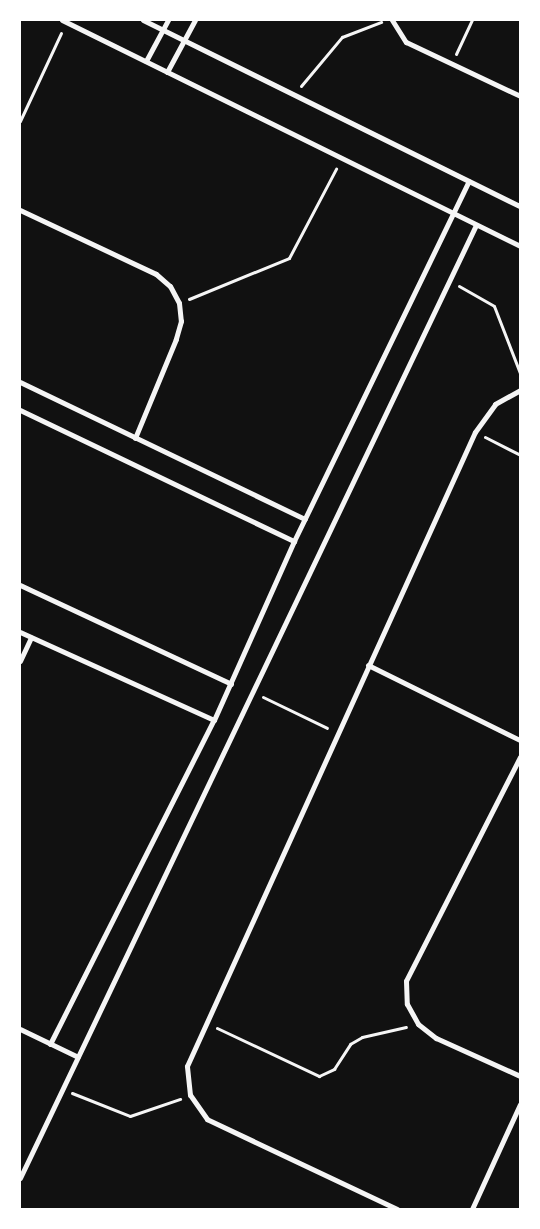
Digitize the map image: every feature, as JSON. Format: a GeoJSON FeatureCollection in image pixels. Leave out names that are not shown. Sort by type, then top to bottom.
{"type":"FeatureCollection","features":[{"type":"Feature","properties":{"kind":"street"},"geometry":{"type":"LineString","coordinates":[[142,20],[520,206]]}},
{"type":"Feature","properties":{"kind":"street"},"geometry":{"type":"LineString","coordinates":[[146,61],[168,20]]}},
{"type":"Feature","properties":{"kind":"street"},"geometry":{"type":"LineString","coordinates":[[167,72],[195,20]]}},
{"type":"Feature","properties":{"kind":"street"},"geometry":{"type":"LineString","coordinates":[[64,21],[520,246]]}},
{"type":"Feature","properties":{"kind":"street"},"geometry":{"type":"LineString","coordinates":[[392,21],[406,42],[520,96]]}},
{"type":"Feature","properties":{"kind":"street"},"geometry":{"type":"LineString","coordinates":[[50,1044],[214,720],[294,541],[469,182]]}},
{"type":"Feature","properties":{"kind":"street"},"geometry":{"type":"LineString","coordinates":[[20,210],[156,274],[170,286],[179,303],[181,321],[176,339],[135,438]]}},
{"type":"Feature","properties":{"kind":"street"},"geometry":{"type":"LineString","coordinates":[[20,1178],[476,225]]}},
{"type":"Feature","properties":{"kind":"street"},"geometry":{"type":"LineString","coordinates":[[20,382],[305,519]]}},
{"type":"Feature","properties":{"kind":"street"},"geometry":{"type":"LineString","coordinates":[[397,1209],[206,1119],[190,1095],[187,1066],[205,1022],[475,432],[495,404],[520,390]]}},
{"type":"Feature","properties":{"kind":"street"},"geometry":{"type":"LineString","coordinates":[[20,410],[294,541]]}},
{"type":"Feature","properties":{"kind":"street"},"geometry":{"type":"LineString","coordinates":[[20,585],[231,684]]}},
{"type":"Feature","properties":{"kind":"street"},"geometry":{"type":"LineString","coordinates":[[20,632],[214,720]]}},
{"type":"Feature","properties":{"kind":"street"},"geometry":{"type":"LineString","coordinates":[[20,661],[31,638]]}},
{"type":"Feature","properties":{"kind":"street"},"geometry":{"type":"LineString","coordinates":[[368,665],[520,740]]}},
{"type":"Feature","properties":{"kind":"street"},"geometry":{"type":"LineString","coordinates":[[520,757],[406,981],[408,1004],[418,1024],[436,1038],[520,1076]]}},
{"type":"Feature","properties":{"kind":"street"},"geometry":{"type":"LineString","coordinates":[[20,1029],[78,1057]]}},
{"type":"Feature","properties":{"kind":"street"},"geometry":{"type":"LineString","coordinates":[[472,1209],[520,1104]]}},
{"type":"Feature","properties":{"kind":"path"},"geometry":{"type":"LineString","coordinates":[[452,63],[472,20]]}},
{"type":"Feature","properties":{"kind":"path"},"geometry":{"type":"LineString","coordinates":[[20,121],[64,21]]}},
{"type":"Feature","properties":{"kind":"path"},"geometry":{"type":"LineString","coordinates":[[294,94],[342,37],[366,25],[392,21]]}},
{"type":"Feature","properties":{"kind":"path"},"geometry":{"type":"LineString","coordinates":[[179,303],[289,258],[342,157]]}},
{"type":"Feature","properties":{"kind":"path"},"geometry":{"type":"LineString","coordinates":[[450,281],[494,306],[520,373]]}},
{"type":"Feature","properties":{"kind":"path"},"geometry":{"type":"LineString","coordinates":[[475,432],[520,456]]}},
{"type":"Feature","properties":{"kind":"path"},"geometry":{"type":"LineString","coordinates":[[253,692],[337,733]]}},
{"type":"Feature","properties":{"kind":"path"},"geometry":{"type":"LineString","coordinates":[[205,1022],[319,1076],[334,1070],[350,1044],[362,1036],[418,1024]]}},
{"type":"Feature","properties":{"kind":"path"},"geometry":{"type":"LineString","coordinates":[[63,1088],[130,1116],[190,1095]]}}]}
